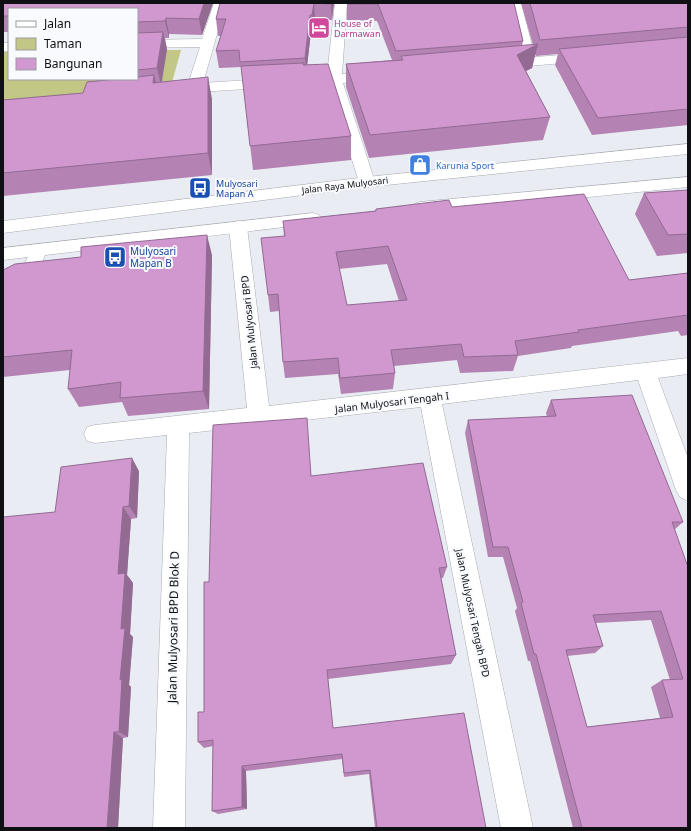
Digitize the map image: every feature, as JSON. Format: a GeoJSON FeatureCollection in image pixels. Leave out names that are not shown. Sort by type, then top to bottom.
{"type":"FeatureCollection","features":[{"type":"Feature","properties":{"kind":"street"},"geometry":{"type":"LineString","coordinates":[[194,88],[220,3]]}},
{"type":"Feature","properties":{"kind":"street"},"geometry":{"type":"LineString","coordinates":[[341,3],[334,78],[367,182]]}},
{"type":"Feature","properties":{"kind":"street"},"geometry":{"type":"LineString","coordinates":[[515,3],[529,61]]}},
{"type":"Feature","properties":{"kind":"street"},"geometry":{"type":"LineString","coordinates":[[138,44],[208,43]]}},
{"type":"Feature","properties":{"kind":"street"},"geometry":{"type":"LineString","coordinates":[[489,65],[601,56]]}},
{"type":"Feature","properties":{"kind":"street"},"geometry":{"type":"LineString","coordinates":[[171,90],[386,75]]}},
{"type":"Feature","properties":{"kind":"street","name":"Jalan Raya Mulyosari"},"geometry":{"type":"LineString","coordinates":[[3,227],[367,182],[688,149]]}},
{"type":"Feature","properties":{"kind":"street"},"geometry":{"type":"LineString","coordinates":[[403,210],[688,182]]}},
{"type":"Feature","properties":{"kind":"street"},"geometry":{"type":"LineString","coordinates":[[3,254],[321,218],[305,190]]}},
{"type":"Feature","properties":{"kind":"street","name":"Jalan Mulyosari BPD"},"geometry":{"type":"LineString","coordinates":[[238,227],[259,417]]}},
{"type":"Feature","properties":{"kind":"street","name":"Jalan Mulyosari Tengah I"},"geometry":{"type":"LineString","coordinates":[[95,434],[259,417],[688,366]]}},
{"type":"Feature","properties":{"kind":"street"},"geometry":{"type":"LineString","coordinates":[[645,371],[688,490]]}},
{"type":"Feature","properties":{"kind":"street","name":"Jalan Mulyosari Tengah BPD"},"geometry":{"type":"LineString","coordinates":[[430,397],[517,828]]}},
{"type":"Feature","properties":{"kind":"street","name":"Jalan Mulyosari BPD Blok D"},"geometry":{"type":"LineString","coordinates":[[169,828],[178,426]]}},
{"type":"Feature","properties":{"kind":"lane"},"geometry":{"type":"LineString","coordinates":[[3,288],[20,280],[30,271],[36,261],[39,250]]}},
{"type":"Feature","properties":{"kind":"green space"},"geometry":{"type":"Polygon","coordinates":[[[138,50],[181,50],[171,86],[3,101],[3,52],[8,52],[8,80],[138,80],[138,50]]]}},
{"type":"Feature","properties":{"kind":"building"},"geometry":{"type":"Polygon","coordinates":[[[3,3],[204,3],[199,19],[166,18],[165,21],[138,22],[138,8],[8,8],[8,16],[3,16],[3,3]]]}},
{"type":"Feature","properties":{"kind":"building"},"geometry":{"type":"Polygon","coordinates":[[[220,3],[314,3],[312,15],[310,15],[305,58],[240,62],[239,50],[216,51],[226,19],[216,19],[220,3]]]}},
{"type":"Feature","properties":{"kind":"building"},"geometry":{"type":"Polygon","coordinates":[[[347,3],[514,3],[523,41],[396,51],[378,4],[347,3]]]}},
{"type":"Feature","properties":{"kind":"building"},"geometry":{"type":"Polygon","coordinates":[[[530,3],[688,3],[688,27],[540,40],[530,3]]]}},
{"type":"Feature","properties":{"kind":"building"},"geometry":{"type":"Polygon","coordinates":[[[163,32],[157,68],[138,70],[138,33],[163,32]]]}},
{"type":"Feature","properties":{"kind":"building"},"geometry":{"type":"Polygon","coordinates":[[[688,37],[688,109],[598,118],[559,49],[688,37]]]}},
{"type":"Feature","properties":{"kind":"building"},"geometry":{"type":"Polygon","coordinates":[[[538,44],[517,55],[550,117],[370,135],[346,64],[403,60],[401,56],[538,44]]]}},
{"type":"Feature","properties":{"kind":"building"},"geometry":{"type":"Polygon","coordinates":[[[304,63],[303,65],[328,64],[351,136],[250,146],[241,66],[304,63]]]}},
{"type":"Feature","properties":{"kind":"building"},"geometry":{"type":"Polygon","coordinates":[[[154,75],[153,83],[208,77],[208,153],[3,173],[3,100],[83,93],[87,82],[107,80],[138,80],[138,77],[154,75]]]}},
{"type":"Feature","properties":{"kind":"building"},"geometry":{"type":"Polygon","coordinates":[[[688,190],[688,234],[668,235],[644,193],[688,190]]]}},
{"type":"Feature","properties":{"kind":"building"},"geometry":{"type":"Polygon","coordinates":[[[584,194],[629,280],[688,273],[688,315],[578,330],[579,332],[515,341],[518,355],[464,357],[461,344],[391,350],[395,373],[340,378],[338,358],[283,362],[278,294],[268,295],[261,238],[285,236],[283,221],[376,211],[376,209],[449,200],[452,207],[584,194]],[[388,246],[336,252],[347,305],[407,300],[388,246]]]}},
{"type":"Feature","properties":{"kind":"building"},"geometry":{"type":"Polygon","coordinates":[[[207,235],[203,391],[120,398],[121,382],[68,389],[72,350],[3,357],[3,270],[15,264],[81,257],[81,247],[207,235]]]}},
{"type":"Feature","properties":{"kind":"building"},"geometry":{"type":"Polygon","coordinates":[[[632,395],[683,522],[672,522],[688,567],[688,828],[582,828],[536,654],[534,654],[521,603],[523,602],[508,547],[493,547],[468,420],[556,416],[551,400],[632,395]],[[661,611],[593,615],[603,646],[566,650],[587,727],[673,717],[662,680],[683,679],[661,611]]]}},
{"type":"Feature","properties":{"kind":"building"},"geometry":{"type":"Polygon","coordinates":[[[307,418],[311,476],[423,463],[447,567],[439,568],[456,655],[327,670],[333,728],[464,713],[486,828],[377,828],[370,770],[344,773],[342,754],[242,766],[242,807],[212,811],[213,740],[198,742],[198,712],[204,712],[204,582],[209,582],[213,425],[307,418]]]}},
{"type":"Feature","properties":{"kind":"building"},"geometry":{"type":"Polygon","coordinates":[[[132,458],[129,506],[123,507],[118,574],[125,573],[121,629],[125,628],[120,680],[122,679],[119,732],[114,732],[107,828],[3,828],[3,517],[55,512],[61,467],[132,458]]]}},
{"type":"Feature","properties":{"kind":"place","name":"House of Darmawan"},"geometry":{"type":"Point","coordinates":[319,28]}},
{"type":"Feature","properties":{"kind":"place","name":"Karunia Sport"},"geometry":{"type":"Point","coordinates":[420,165]}},
{"type":"Feature","properties":{"kind":"place","name":"Mulyosari Mapan A"},"geometry":{"type":"Point","coordinates":[200,188]}},
{"type":"Feature","properties":{"kind":"place","name":"Mulyosari Mapan B"},"geometry":{"type":"Point","coordinates":[115,257]}}]}
